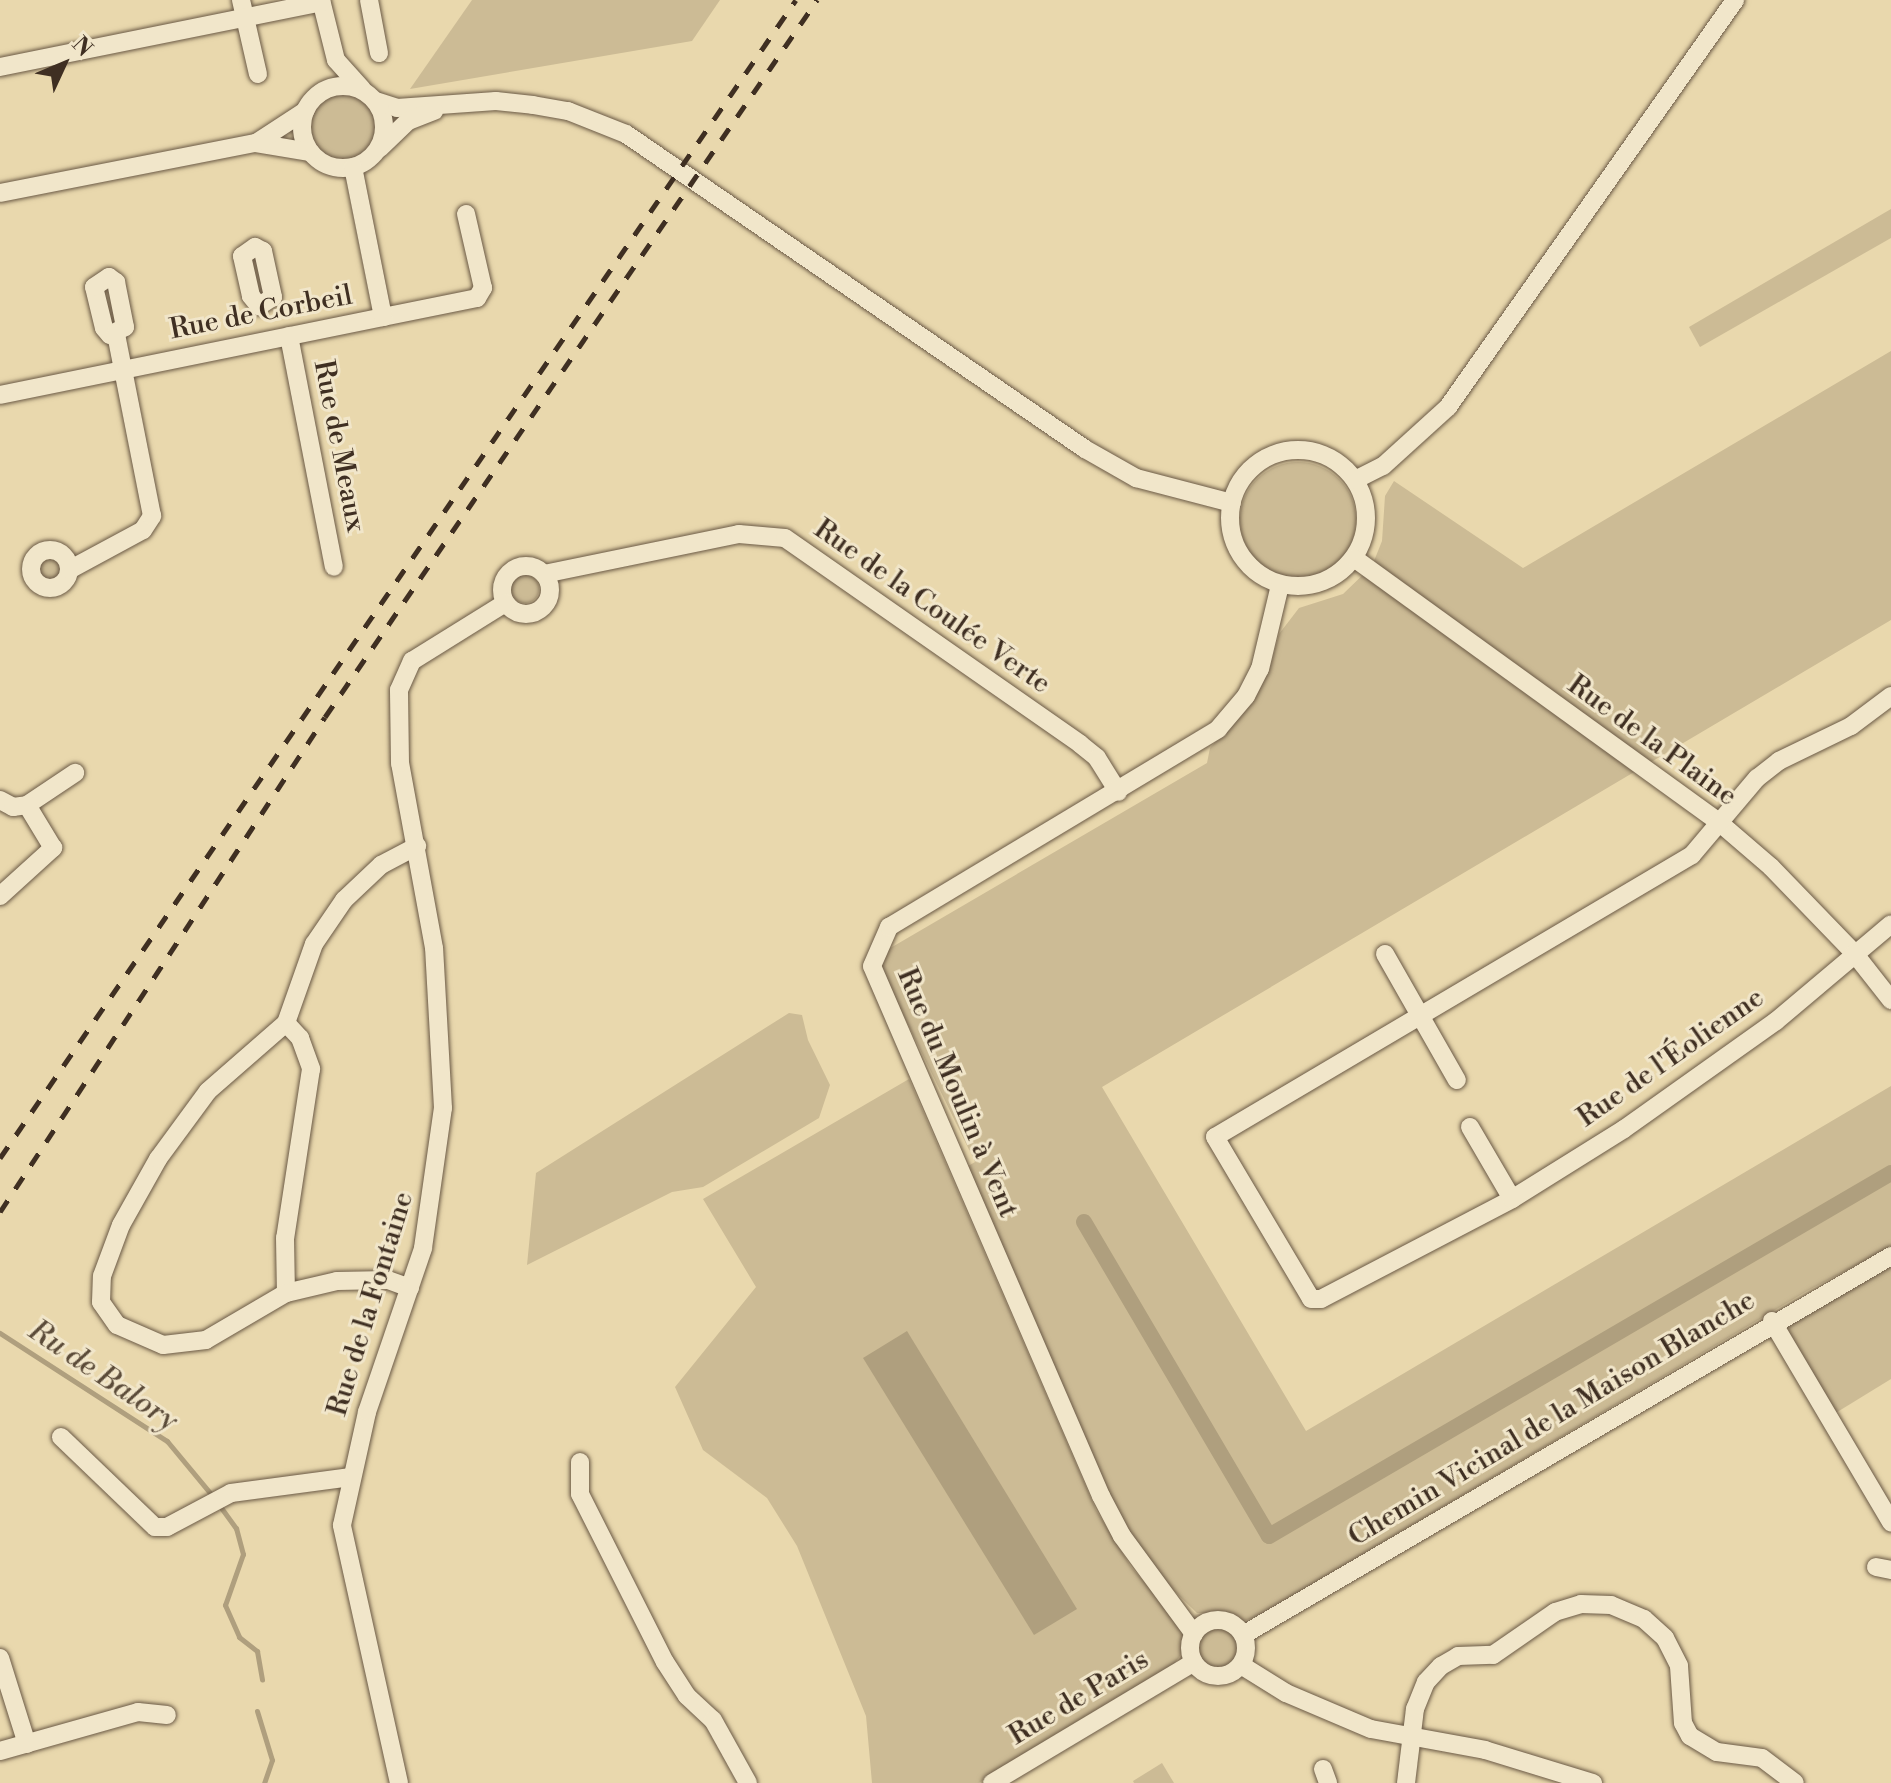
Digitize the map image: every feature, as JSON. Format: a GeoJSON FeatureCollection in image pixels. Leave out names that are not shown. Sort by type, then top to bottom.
{"type":"FeatureCollection","features":[{"type":"Feature","properties":{"kind":"street"},"geometry":{"type":"LineString","coordinates":[[369,0],[379,53]]}},
{"type":"Feature","properties":{"kind":"street"},"geometry":{"type":"LineString","coordinates":[[1355,480],[1383,466],[1448,407],[1735,0]]}},
{"type":"Feature","properties":{"kind":"street"},"geometry":{"type":"LineString","coordinates":[[0,67],[243,9],[321,1],[336,60],[370,96],[385,123],[374,155]]}},
{"type":"Feature","properties":{"kind":"street"},"geometry":{"type":"LineString","coordinates":[[243,9],[258,74]]}},
{"type":"Feature","properties":{"kind":"street"},"geometry":{"type":"LineString","coordinates":[[310,152],[302,132],[307,106],[326,74],[326,26]]}},
{"type":"Feature","properties":{"kind":"street"},"geometry":{"type":"LineString","coordinates":[[256,143],[340,85],[397,108],[496,101],[568,111],[626,134],[1085,449],[1136,478],[1232,503]]}},
{"type":"Feature","properties":{"kind":"street"},"geometry":{"type":"LineString","coordinates":[[0,193],[256,143],[310,152],[329,166],[353,167],[374,155],[408,121],[496,101]]}},
{"type":"Feature","properties":{"kind":"street","name":"Rue de Corbeil"},"geometry":{"type":"LineString","coordinates":[[0,395],[383,317],[353,167]]}},
{"type":"Feature","properties":{"kind":"street"},"geometry":{"type":"LineString","coordinates":[[383,317],[477,298],[483,288],[466,214]]}},
{"type":"Feature","properties":{"kind":"street","name":"Rue de Meaux"},"geometry":{"type":"LineString","coordinates":[[263,305],[280,338],[334,567]]}},
{"type":"Feature","properties":{"kind":"street"},"geometry":{"type":"LineString","coordinates":[[69,570],[143,530],[152,516],[116,334]]}},
{"type":"Feature","properties":{"kind":"street"},"geometry":{"type":"LineString","coordinates":[[1286,452],[1319,453],[1355,480],[1367,518],[1354,558],[1323,582],[1280,585],[1247,563],[1236,545],[1232,503],[1255,465],[1286,452]]}},
{"type":"Feature","properties":{"kind":"street","name":"Rue de la Coulée Verte"},"geometry":{"type":"LineString","coordinates":[[505,603],[503,582],[511,570],[525,565],[544,574],[739,534],[785,538],[1080,744],[1097,758],[1118,792]]}},
{"type":"Feature","properties":{"kind":"street","name":"Rue de la Plaine"},"geometry":{"type":"LineString","coordinates":[[1354,558],[1721,824],[1771,867],[1854,953],[1891,1000]]}},
{"type":"Feature","properties":{"kind":"street"},"geometry":{"type":"LineString","coordinates":[[505,603],[519,613],[542,608],[549,595],[544,574]]}},
{"type":"Feature","properties":{"kind":"street","name":"Rue du Moulin à Vent"},"geometry":{"type":"LineString","coordinates":[[1194,1634],[1122,1536],[1101,1496],[872,966],[889,927],[1203,742],[1228,719],[1260,669],[1280,585]]}},
{"type":"Feature","properties":{"kind":"street","name":"Rue de la Fontaine"},"geometry":{"type":"LineString","coordinates":[[399,1783],[343,1544],[351,1477],[389,1340],[410,1288],[431,1213],[443,1108],[434,948],[398,740],[401,679],[412,661],[505,603]]}},
{"type":"Feature","properties":{"kind":"street","name":"Rue de l'Éolienne"},"geometry":{"type":"LineString","coordinates":[[1891,696],[1851,726],[1779,761],[1757,778],[1692,855],[1215,1137],[1311,1299],[1321,1299],[1512,1199],[1624,1129],[1758,1034],[1891,924]]}},
{"type":"Feature","properties":{"kind":"street"},"geometry":{"type":"LineString","coordinates":[[0,800],[13,807],[27,805],[75,773]]}},
{"type":"Feature","properties":{"kind":"street"},"geometry":{"type":"LineString","coordinates":[[0,896],[53,848],[27,805]]}},
{"type":"Feature","properties":{"kind":"street"},"geometry":{"type":"LineString","coordinates":[[410,1288],[388,1280],[337,1281],[286,1293],[206,1340],[163,1345],[117,1325],[101,1302],[102,1276],[121,1225],[158,1159],[208,1091],[286,1023],[314,944],[344,900],[381,865],[417,846]]}},
{"type":"Feature","properties":{"kind":"street"},"geometry":{"type":"LineString","coordinates":[[1385,954],[1457,1080]]}},
{"type":"Feature","properties":{"kind":"street"},"geometry":{"type":"LineString","coordinates":[[286,1023],[300,1038],[311,1069],[285,1238],[286,1293]]}},
{"type":"Feature","properties":{"kind":"street"},"geometry":{"type":"LineString","coordinates":[[1470,1127],[1512,1199]]}},
{"type":"Feature","properties":{"kind":"street","name":"Chemin Vicinal de la Maison Blanche"},"geometry":{"type":"LineString","coordinates":[[1243,1635],[1772,1321],[1891,1256]]}},
{"type":"Feature","properties":{"kind":"street"},"geometry":{"type":"LineString","coordinates":[[1772,1321],[1891,1522]]}},
{"type":"Feature","properties":{"kind":"street"},"geometry":{"type":"LineString","coordinates":[[61,1437],[155,1527],[167,1527],[231,1493],[351,1477]]}},
{"type":"Feature","properties":{"kind":"street"},"geometry":{"type":"LineString","coordinates":[[580,1462],[580,1494],[665,1662],[687,1696],[713,1720],[748,1783]]}},
{"type":"Feature","properties":{"kind":"street"},"geometry":{"type":"LineString","coordinates":[[1406,1783],[1415,1709],[1426,1682],[1441,1666],[1458,1656],[1493,1655],[1512,1646],[1555,1612],[1581,1604],[1611,1605],[1644,1619],[1665,1638],[1679,1666],[1683,1723],[1690,1736],[1717,1752],[1762,1758],[1795,1783]]}},
{"type":"Feature","properties":{"kind":"street"},"geometry":{"type":"LineString","coordinates":[[1214,1620],[1231,1623],[1243,1635],[1241,1665],[1217,1676],[1194,1662],[1194,1634],[1214,1620]]}},
{"type":"Feature","properties":{"kind":"street"},"geometry":{"type":"LineString","coordinates":[[0,1658],[27,1744]]}},
{"type":"Feature","properties":{"kind":"street","name":"Rue de Paris"},"geometry":{"type":"LineString","coordinates":[[992,1783],[1194,1662]]}},
{"type":"Feature","properties":{"kind":"street"},"geometry":{"type":"LineString","coordinates":[[1241,1665],[1326,1713],[1412,1739],[1485,1750],[1593,1783]]}},
{"type":"Feature","properties":{"kind":"street"},"geometry":{"type":"LineString","coordinates":[[0,1751],[138,1712],[167,1715]]}},
{"type":"Feature","properties":{"kind":"shaded area"},"geometry":{"type":"Polygon","coordinates":[[[472,0],[720,0],[692,41],[410,89],[472,0]]]}},
{"type":"Feature","properties":{"kind":"shaded area"},"geometry":{"type":"Polygon","coordinates":[[[345,90],[364,96],[374,106],[380,125],[374,144],[364,154],[345,160],[326,154],[316,144],[310,125],[316,106],[326,96],[345,90]]]}},
{"type":"Feature","properties":{"kind":"shaded area"},"geometry":{"type":"Polygon","coordinates":[[[1891,209],[1891,238],[1700,347],[1689,327],[1891,209]]]}},
{"type":"Feature","properties":{"kind":"shaded area"},"geometry":{"type":"Polygon","coordinates":[[[1891,351],[1891,620],[1102,1087],[1306,1431],[1891,1086],[1891,1247],[1807,1291],[1259,1616],[1243,1621],[1229,1613],[1197,1613],[1169,1586],[1115,1511],[968,1166],[975,1162],[875,957],[1207,763],[1210,748],[1249,706],[1269,671],[1279,634],[1299,608],[1343,594],[1372,566],[1382,541],[1385,496],[1394,481],[1523,568],[1891,351]]]}},
{"type":"Feature","properties":{"kind":"shaded area"},"geometry":{"type":"Polygon","coordinates":[[[1298,462],[1320,466],[1339,479],[1352,498],[1356,520],[1352,542],[1339,561],[1320,574],[1298,578],[1276,574],[1257,561],[1244,542],[1240,520],[1244,498],[1257,479],[1276,466],[1298,462]]]}},
{"type":"Feature","properties":{"kind":"shaded area"},"geometry":{"type":"Polygon","coordinates":[[[50,557],[59,560],[62,569],[59,578],[50,581],[41,578],[38,569],[41,560],[50,557]]]}},
{"type":"Feature","properties":{"kind":"shaded area"},"geometry":{"type":"Polygon","coordinates":[[[525,575],[535,579],[539,589],[535,599],[525,603],[515,599],[511,589],[515,579],[525,575]]]}},
{"type":"Feature","properties":{"kind":"shaded area"},"geometry":{"type":"Polygon","coordinates":[[[789,1013],[802,1015],[808,1040],[830,1085],[819,1118],[703,1187],[672,1192],[527,1265],[536,1173],[789,1013]]]}},
{"type":"Feature","properties":{"kind":"shaded area"},"geometry":{"type":"Polygon","coordinates":[[[909,1079],[1096,1510],[1131,1567],[1186,1630],[1182,1653],[1172,1667],[979,1783],[872,1783],[866,1716],[797,1546],[767,1498],[703,1450],[675,1387],[756,1287],[703,1199],[909,1079]]]}},
{"type":"Feature","properties":{"kind":"shaded area"},"geometry":{"type":"Polygon","coordinates":[[[1891,1266],[1891,1379],[1834,1414],[1788,1336],[1790,1325],[1891,1266]]]}},
{"type":"Feature","properties":{"kind":"shaded area"},"geometry":{"type":"Polygon","coordinates":[[[907,1331],[1077,1609],[1034,1635],[863,1358],[907,1331]]]}},
{"type":"Feature","properties":{"kind":"shaded area"},"geometry":{"type":"Polygon","coordinates":[[[1218,1628],[1232,1634],[1238,1648],[1232,1662],[1218,1668],[1204,1662],[1198,1648],[1204,1634],[1218,1628]]]}},
{"type":"Feature","properties":{"kind":"shaded area"},"geometry":{"type":"Polygon","coordinates":[[[1162,1763],[1174,1783],[1134,1783],[1133,1781],[1162,1763]]]}},
{"type":"Feature","properties":{"kind":"waterway"},"geometry":{"type":"LineString","coordinates":[[1084,1222],[1269,1536],[1891,1173]]}},
{"type":"Feature","properties":{"kind":"waterway","name":"Ru de Balory"},"geometry":{"type":"LineString","coordinates":[[0,1333],[167,1441],[211,1494]]}},
{"type":"Feature","properties":{"kind":"waterway","name":"Ru de Balory"},"geometry":{"type":"LineString","coordinates":[[222,1509],[236,1528],[243,1554],[225,1605],[239,1637],[257,1651],[262,1680]]}},
{"type":"Feature","properties":{"kind":"waterway","name":"Ru de Balory"},"geometry":{"type":"LineString","coordinates":[[257,1711],[272,1760],[264,1783]]}},
{"type":"Feature","properties":{"kind":"railway"},"geometry":{"type":"LineString","coordinates":[[0,1158],[796,0]]}},
{"type":"Feature","properties":{"kind":"railway"},"geometry":{"type":"LineString","coordinates":[[0,1212],[325,717],[817,0]]}}]}
